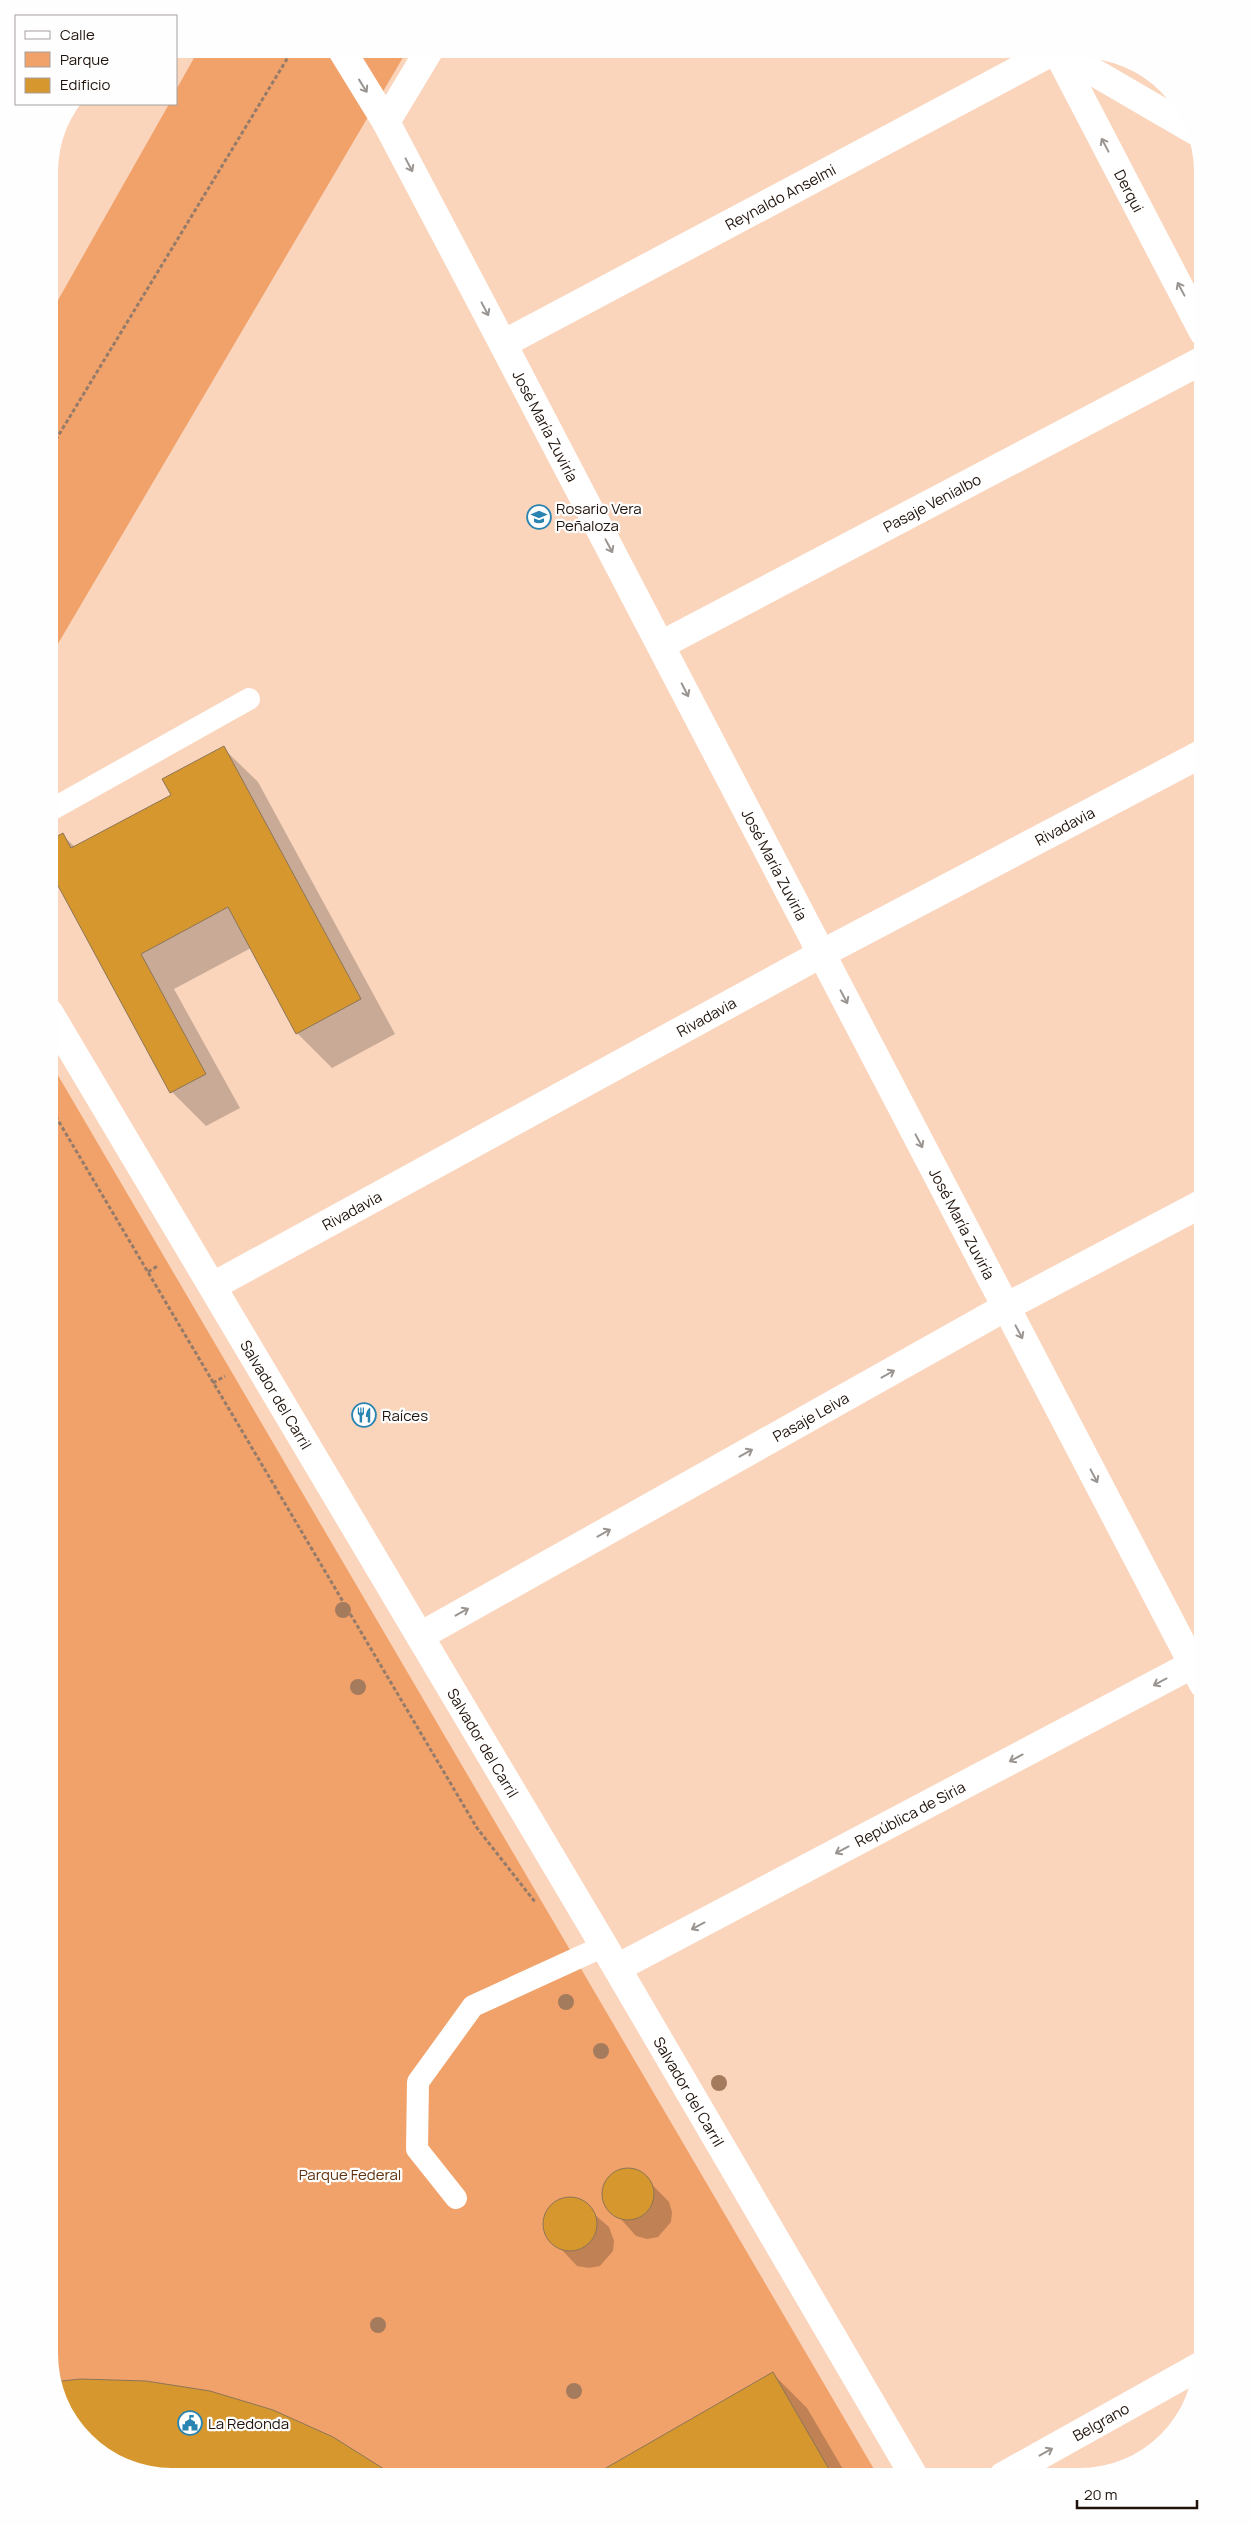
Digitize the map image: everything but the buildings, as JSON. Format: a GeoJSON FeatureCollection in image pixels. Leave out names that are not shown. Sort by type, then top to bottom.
{"type":"FeatureCollection","features":[{"type":"Feature","properties":{"kind":"street","name":"José María Zuviría"},"geometry":{"type":"LineString","coordinates":[[347,58],[386,122],[504,344],[1006,1307],[1194,1658]]}},
{"type":"Feature","properties":{"kind":"street"},"geometry":{"type":"LineString","coordinates":[[386,122],[425,58]]}},
{"type":"Feature","properties":{"kind":"street","name":"Reynaldo Anselmi"},"geometry":{"type":"LineString","coordinates":[[504,344],[1038,58]]}},
{"type":"Feature","properties":{"kind":"street","name":"Derqui"},"geometry":{"type":"LineString","coordinates":[[1060,58],[1194,315]]}},
{"type":"Feature","properties":{"kind":"street"},"geometry":{"type":"LineString","coordinates":[[1070,58],[1184,125]]}},
{"type":"Feature","properties":{"kind":"street","name":"Pasaje Venialbo"},"geometry":{"type":"LineString","coordinates":[[661,645],[1194,365]]}},
{"type":"Feature","properties":{"kind":"street","name":"Rivadavia"},"geometry":{"type":"LineString","coordinates":[[213,1286],[822,954],[1194,759]]}},
{"type":"Feature","properties":{"kind":"street","name":"Salvador del Carril"},"geometry":{"type":"LineString","coordinates":[[58,1027],[611,1957],[909,2468]]}},
{"type":"Feature","properties":{"kind":"street","name":"Pasaje Leiva"},"geometry":{"type":"LineString","coordinates":[[420,1636],[1006,1307],[1194,1207]]}},
{"type":"Feature","properties":{"kind":"street","name":"República de Siria"},"geometry":{"type":"LineString","coordinates":[[611,1957],[1194,1672]]}},
{"type":"Feature","properties":{"kind":"street","name":"Belgrano"},"geometry":{"type":"LineString","coordinates":[[1017,2468],[1194,2369]]}},
{"type":"Feature","properties":{"kind":"lane"},"geometry":{"type":"LineString","coordinates":[[58,806],[249,699]]}},
{"type":"Feature","properties":{"kind":"lane"},"geometry":{"type":"LineString","coordinates":[[456,2198],[417,2149],[418,2082],[473,2006],[611,1957]]}},
{"type":"Feature","properties":{"kind":"path"},"geometry":{"type":"LineString","coordinates":[[58,436],[288,58]]}},
{"type":"Feature","properties":{"kind":"path"},"geometry":{"type":"LineString","coordinates":[[58,1119],[477,1828],[538,1906]]}},
{"type":"Feature","properties":{"kind":"green space"},"geometry":{"type":"Polygon","coordinates":[[[194,58],[403,58],[58,644],[58,300],[168,105],[178,105],[178,86],[194,58]]]}},
{"type":"Feature","properties":{"kind":"green space","name":"Parque Federal"},"geometry":{"type":"Polygon","coordinates":[[[58,1075],[873,2468],[164,2467],[135,2461],[121,2456],[108,2448],[86,2429],[73,2411],[61,2383],[58,2369],[58,1075]]]}},
{"type":"Feature","properties":{"kind":"place","name":"Rosario Vera Peñaloza"},"geometry":{"type":"Point","coordinates":[539,517]}},
{"type":"Feature","properties":{"kind":"place","name":"Raíces"},"geometry":{"type":"Point","coordinates":[364,1415]}},
{"type":"Feature","properties":{"kind":"place","name":"La Redonda"},"geometry":{"type":"Point","coordinates":[190,2423]}}]}
